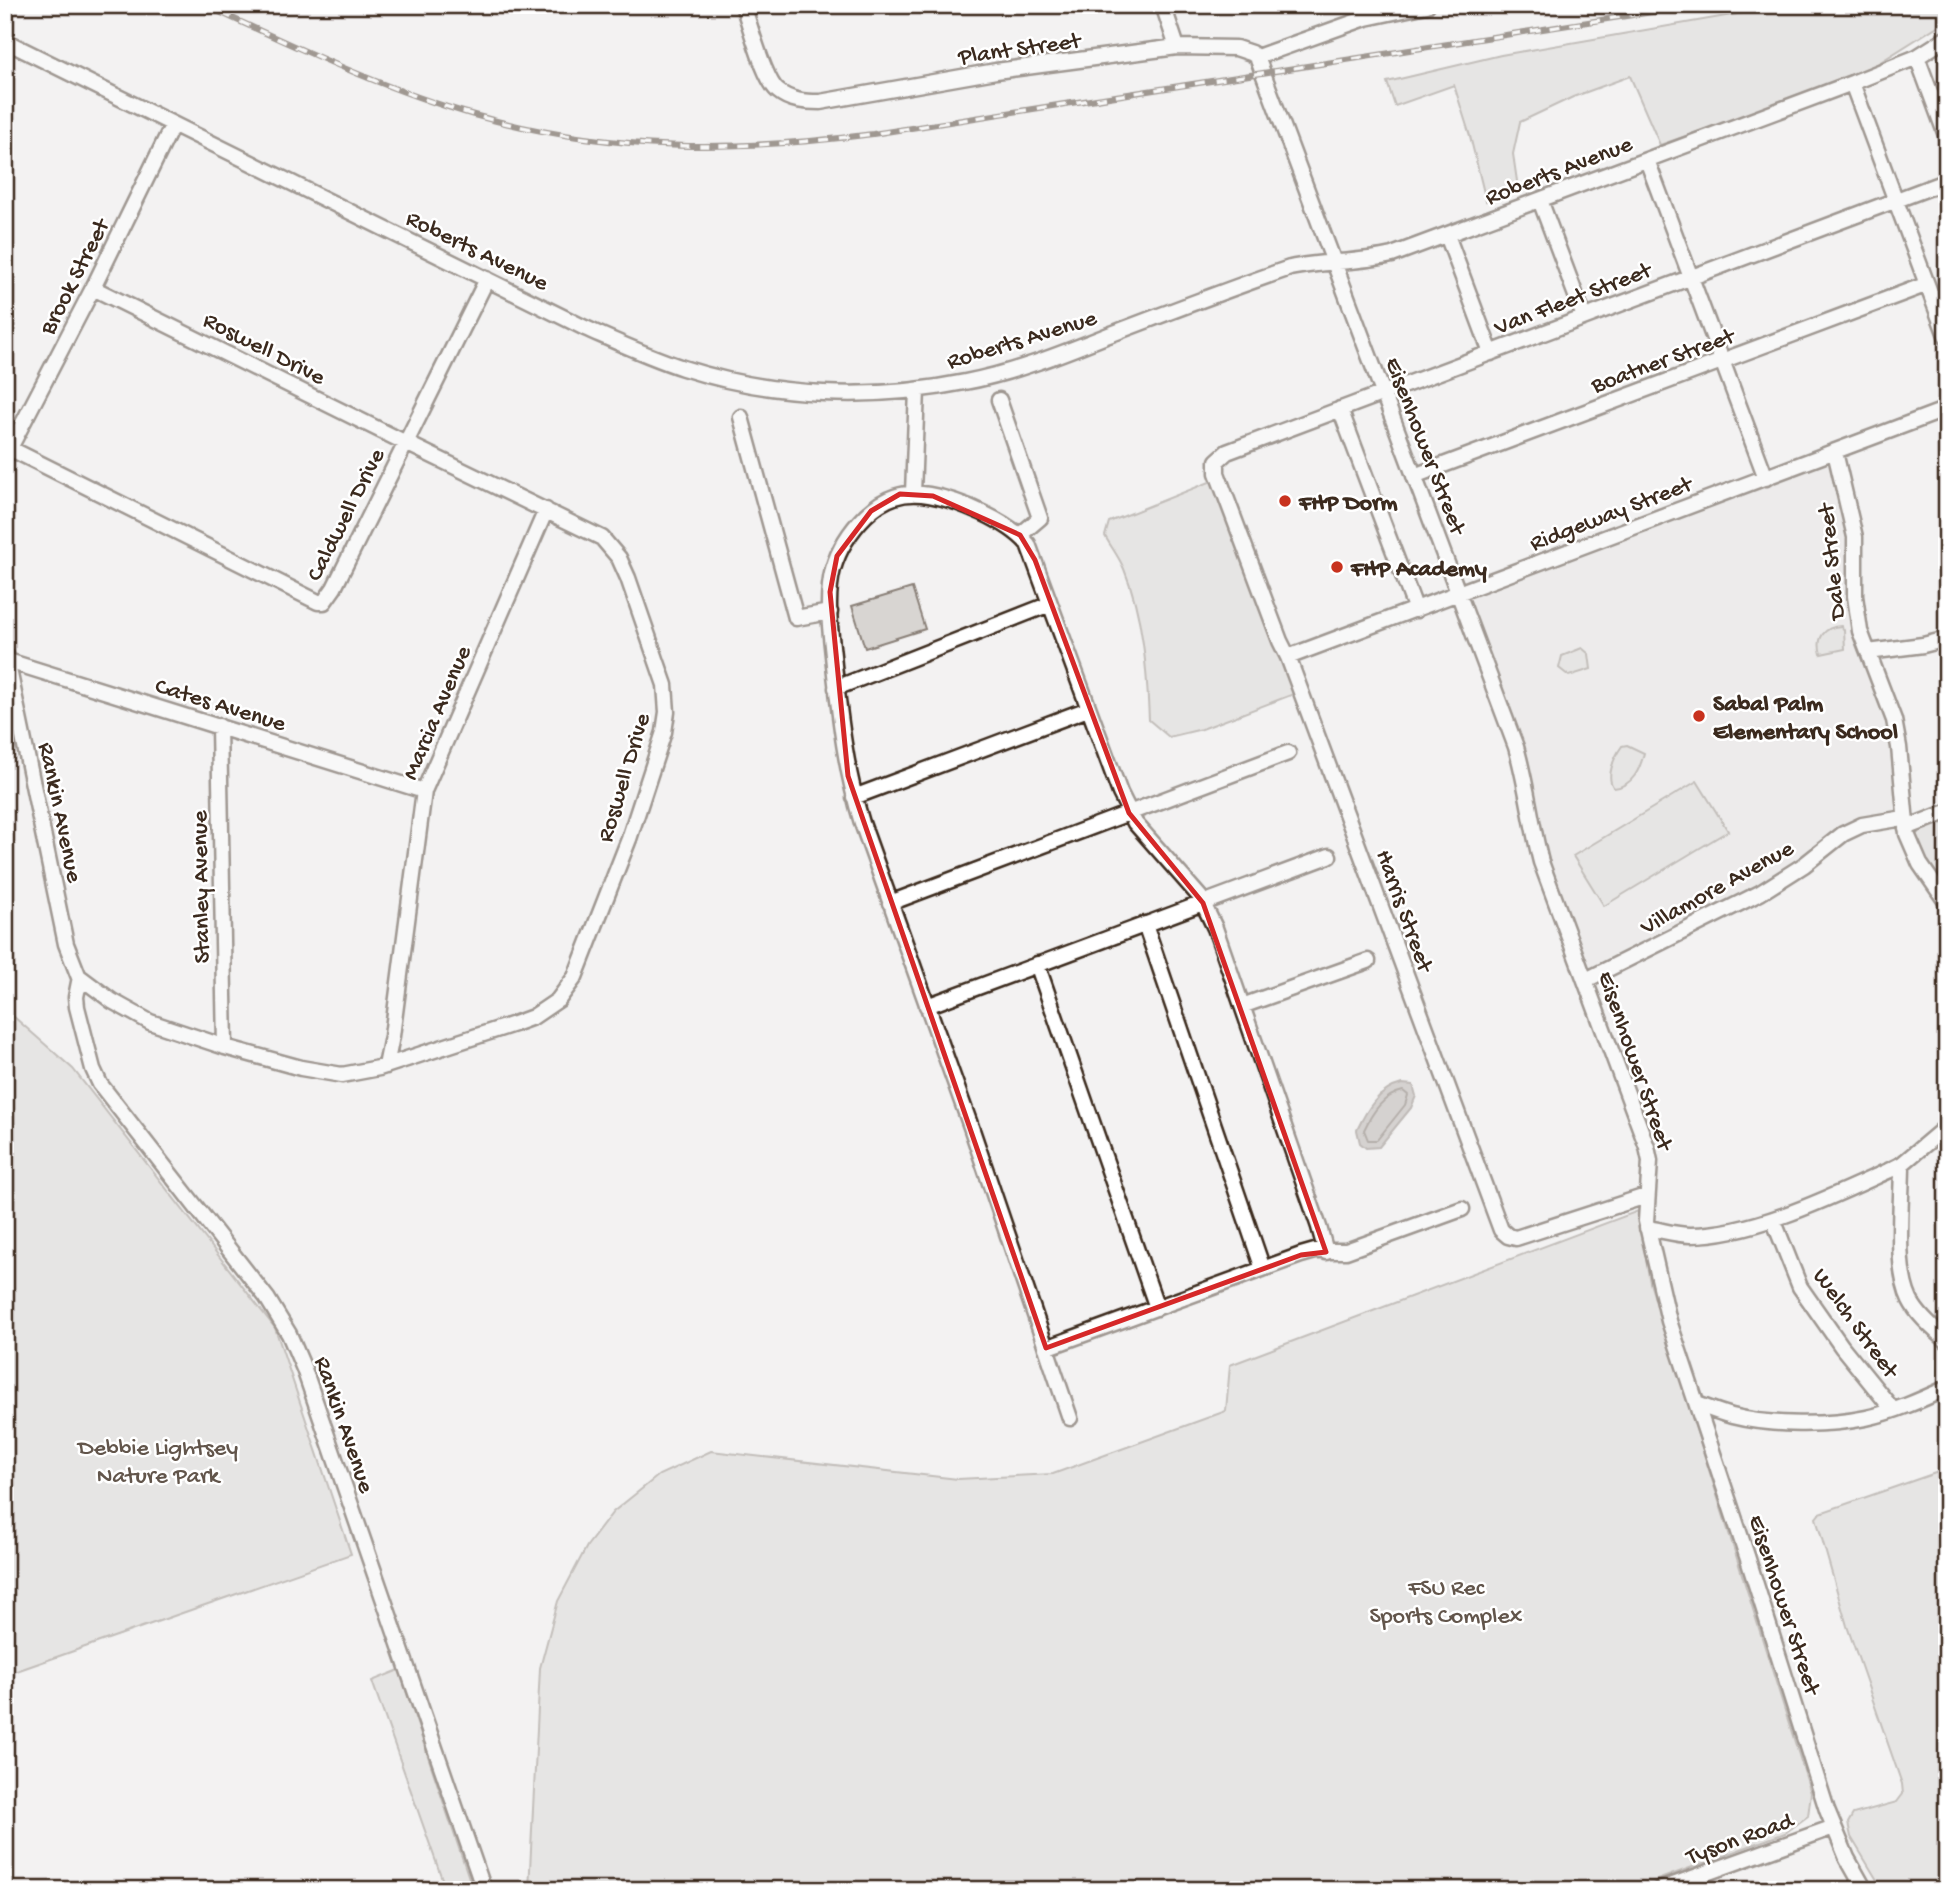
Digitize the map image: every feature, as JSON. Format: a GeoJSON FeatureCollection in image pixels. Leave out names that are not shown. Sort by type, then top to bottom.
{"type":"FeatureCollection","features":[{"type":"Feature","properties":{"kind":"street","name":"Plant Street"},"geometry":{"type":"LineString","coordinates":[[743,5],[763,64],[778,91],[798,101],[820,102],[996,72],[1177,47],[1236,48],[1257,57]]}},
{"type":"Feature","properties":{"kind":"street"},"geometry":{"type":"LineString","coordinates":[[1163,5],[1177,47]]}},
{"type":"Feature","properties":{"kind":"street"},"geometry":{"type":"LineString","coordinates":[[1257,57],[1366,18],[1427,5]]}},
{"type":"Feature","properties":{"kind":"street","name":"Roberts Avenue"},"geometry":{"type":"LineString","coordinates":[[5,41],[585,328],[644,354],[685,369],[763,387],[836,394],[876,394],[968,382],[1009,370],[1290,268],[1392,255],[1852,83],[1917,57],[1947,38]]}},
{"type":"Feature","properties":{"kind":"street","name":"Eisenhower Street"},"geometry":{"type":"LineString","coordinates":[[1257,57],[1516,747],[1541,862],[1647,1147],[1650,1161],[1646,1196],[1647,1228],[1669,1321],[1834,1827],[1865,1890]]}},
{"type":"Feature","properties":{"kind":"street"},"geometry":{"type":"LineString","coordinates":[[1917,57],[1947,138]]}},
{"type":"Feature","properties":{"kind":"street"},"geometry":{"type":"LineString","coordinates":[[1852,83],[1925,285],[1947,338]]}},
{"type":"Feature","properties":{"kind":"street","name":"Brook Street"},"geometry":{"type":"LineString","coordinates":[[8,447],[93,288],[173,124]]}},
{"type":"Feature","properties":{"kind":"street"},"geometry":{"type":"LineString","coordinates":[[1647,160],[1766,478]]}},
{"type":"Feature","properties":{"kind":"street","name":"Van Fleet Street"},"geometry":{"type":"LineString","coordinates":[[1217,461],[1227,452],[1947,181]]}},
{"type":"Feature","properties":{"kind":"street"},"geometry":{"type":"LineString","coordinates":[[1540,200],[1584,317]]}},
{"type":"Feature","properties":{"kind":"street"},"geometry":{"type":"LineString","coordinates":[[1447,235],[1491,353]]}},
{"type":"Feature","properties":{"kind":"street"},"geometry":{"type":"LineString","coordinates":[[1345,292],[1349,274],[1369,260]]}},
{"type":"Feature","properties":{"kind":"street","name":"Caldwell Drive"},"geometry":{"type":"LineString","coordinates":[[8,447],[318,602],[324,602],[334,588],[487,279]]}},
{"type":"Feature","properties":{"kind":"street","name":"Boatner Street"},"geometry":{"type":"LineString","coordinates":[[1414,476],[1925,285]]}},
{"type":"Feature","properties":{"kind":"street","name":"Roswell Drive"},"geometry":{"type":"LineString","coordinates":[[80,977],[128,1012],[150,1022],[301,1068],[342,1075],[386,1066],[533,1017],[547,1009],[568,988],[629,839],[664,732],[667,712],[665,685],[619,558],[602,538],[93,288]]}},
{"type":"Feature","properties":{"kind":"street"},"geometry":{"type":"LineString","coordinates":[[913,493],[917,390]]}},
{"type":"Feature","properties":{"kind":"street"},"geometry":{"type":"LineString","coordinates":[[999,400],[1040,518],[1020,535]]}},
{"type":"Feature","properties":{"kind":"street"},"geometry":{"type":"LineString","coordinates":[[1340,409],[1416,610]]}},
{"type":"Feature","properties":{"kind":"street","name":"Ridgeway Street"},"geometry":{"type":"LineString","coordinates":[[1288,657],[1947,409]]}},
{"type":"Feature","properties":{"kind":"street"},"geometry":{"type":"LineString","coordinates":[[741,417],[796,618],[830,612]]}},
{"type":"Feature","properties":{"kind":"street","name":"Dale Street"},"geometry":{"type":"LineString","coordinates":[[1835,452],[1855,537],[1860,632],[1894,720],[1899,747],[1905,823],[1911,847],[1947,903]]}},
{"type":"Feature","properties":{"kind":"street","name":"Harris Street"},"geometry":{"type":"LineString","coordinates":[[1217,461],[1217,472],[1502,1230],[1508,1236],[1516,1238],[1646,1196]]}},
{"type":"Feature","properties":{"kind":"street"},"geometry":{"type":"LineString","coordinates":[[1070,1418],[848,776],[836,688],[830,612],[833,571],[848,536],[871,511],[892,496],[913,493],[933,496],[979,512],[1020,535],[1035,560],[1088,709],[1129,813],[1203,903],[1216,928],[1326,1252]]}},
{"type":"Feature","properties":{"kind":"street","name":"Marcia Avenue"},"geometry":{"type":"LineString","coordinates":[[386,1066],[424,791],[546,510]]}},
{"type":"Feature","properties":{"kind":"street"},"geometry":{"type":"LineString","coordinates":[[836,688],[1051,604]]}},
{"type":"Feature","properties":{"kind":"street"},"geometry":{"type":"LineString","coordinates":[[1868,652],[1947,639]]}},
{"type":"Feature","properties":{"kind":"street","name":"Cates Avenue"},"geometry":{"type":"LineString","coordinates":[[6,658],[424,791]]}},
{"type":"Feature","properties":{"kind":"street","name":"Rankin Avenue"},"geometry":{"type":"LineString","coordinates":[[6,658],[66,944],[83,988],[82,1020],[93,1069],[100,1084],[267,1298],[289,1334],[484,1890]]}},
{"type":"Feature","properties":{"kind":"street"},"geometry":{"type":"LineString","coordinates":[[854,797],[1088,709]]}},
{"type":"Feature","properties":{"kind":"street","name":"Stanley Avenue"},"geometry":{"type":"LineString","coordinates":[[219,726],[225,1047]]}},
{"type":"Feature","properties":{"kind":"street"},"geometry":{"type":"LineString","coordinates":[[890,903],[1288,752]]}},
{"type":"Feature","properties":{"kind":"street","name":"Villamore Avenue"},"geometry":{"type":"LineString","coordinates":[[1586,980],[1760,893],[1804,865],[1843,834],[1861,825],[1905,823],[1947,812]]}},
{"type":"Feature","properties":{"kind":"street"},"geometry":{"type":"LineString","coordinates":[[927,1006],[1329,856]]}},
{"type":"Feature","properties":{"kind":"street"},"geometry":{"type":"LineString","coordinates":[[1145,924],[1263,1269]]}},
{"type":"Feature","properties":{"kind":"street"},"geometry":{"type":"LineString","coordinates":[[1242,1006],[1368,961]]}},
{"type":"Feature","properties":{"kind":"street"},"geometry":{"type":"LineString","coordinates":[[1037,964],[1157,1308]]}},
{"type":"Feature","properties":{"kind":"street"},"geometry":{"type":"LineString","coordinates":[[1647,1228],[1688,1235],[1746,1227],[1773,1219],[1863,1183],[1902,1164],[1947,1126]]}},
{"type":"Feature","properties":{"kind":"street"},"geometry":{"type":"LineString","coordinates":[[1902,1164],[1901,1265],[1904,1284],[1912,1303],[1928,1324],[1947,1341]]}},
{"type":"Feature","properties":{"kind":"street"},"geometry":{"type":"LineString","coordinates":[[1046,1348],[1301,1255],[1314,1251],[1346,1251],[1462,1209]]}},
{"type":"Feature","properties":{"kind":"street","name":"Welch Street"},"geometry":{"type":"LineString","coordinates":[[1773,1219],[1800,1287],[1842,1347],[1894,1410]]}},
{"type":"Feature","properties":{"kind":"street"},"geometry":{"type":"LineString","coordinates":[[1697,1404],[1733,1416],[1768,1422],[1839,1422],[1894,1410],[1947,1388]]}},
{"type":"Feature","properties":{"kind":"street","name":"Tyson Road"},"geometry":{"type":"LineString","coordinates":[[1659,1890],[1834,1827]]}},
{"type":"Feature","properties":{"kind":"highlighted area"},"geometry":{"type":"Polygon","coordinates":[[[900,494],[933,496],[1020,535],[1035,560],[1129,813],[1203,903],[1326,1252],[1301,1255],[1046,1348],[848,776],[830,592],[837,556],[871,511],[900,494]]]}},
{"type":"Feature","properties":{"kind":"shaded area","name":"Sabal Palm Elementary School"},"geometry":{"type":"Polygon","coordinates":[[[1825,464],[1833,468],[1849,540],[1850,603],[1890,727],[1899,813],[1874,818],[1765,885],[1590,970],[1545,855],[1526,757],[1469,603],[1475,595],[1825,464]]]}},
{"type":"Feature","properties":{"kind":"green space"},"geometry":{"type":"Polygon","coordinates":[[[1789,5],[1947,5],[1947,20],[1858,76],[1660,145],[1630,76],[1573,97],[1520,122],[1513,154],[1518,188],[1510,196],[1486,201],[1454,85],[1395,106],[1387,82],[1501,55],[1789,5]]]}},
{"type":"Feature","properties":{"kind":"green space"},"geometry":{"type":"Polygon","coordinates":[[[1212,481],[1299,692],[1202,729],[1169,737],[1149,720],[1145,662],[1136,605],[1120,560],[1105,536],[1109,522],[1212,481]]]}},
{"type":"Feature","properties":{"kind":"green space"},"geometry":{"type":"Polygon","coordinates":[[[912,588],[925,629],[865,648],[852,606],[912,588]]]}},
{"type":"Feature","properties":{"kind":"green space"},"geometry":{"type":"Polygon","coordinates":[[[1841,626],[1844,630],[1845,649],[1821,654],[1823,634],[1841,626]]]}},
{"type":"Feature","properties":{"kind":"green space"},"geometry":{"type":"Polygon","coordinates":[[[1582,648],[1589,654],[1591,669],[1569,676],[1559,668],[1562,656],[1582,648]]]}},
{"type":"Feature","properties":{"kind":"green space"},"geometry":{"type":"Polygon","coordinates":[[[1627,745],[1644,753],[1638,771],[1631,780],[1614,788],[1610,779],[1612,767],[1622,746],[1627,745]]]}},
{"type":"Feature","properties":{"kind":"green space"},"geometry":{"type":"Polygon","coordinates":[[[1697,781],[1728,831],[1604,906],[1573,856],[1697,781]]]}},
{"type":"Feature","properties":{"kind":"green space"},"geometry":{"type":"Polygon","coordinates":[[[1947,817],[1947,894],[1933,875],[1914,837],[1921,829],[1947,817]]]}},
{"type":"Feature","properties":{"kind":"green space","name":"Debbie Lightsey Nature Park"},"geometry":{"type":"Polygon","coordinates":[[[5,1009],[73,1069],[275,1328],[351,1554],[5,1675],[5,1009]]]}},
{"type":"Feature","properties":{"kind":"green space","name":"FSU Rec Sports Complex"},"geometry":{"type":"Polygon","coordinates":[[[1638,1211],[1650,1283],[1811,1793],[1808,1816],[1785,1833],[1630,1890],[529,1890],[540,1668],[558,1601],[587,1546],[613,1512],[659,1475],[711,1451],[958,1479],[1053,1474],[1226,1411],[1230,1365],[1638,1211]]]}},
{"type":"Feature","properties":{"kind":"green space"},"geometry":{"type":"Polygon","coordinates":[[[1947,1469],[1947,1890],[1883,1890],[1851,1837],[1848,1823],[1853,1814],[1897,1802],[1903,1794],[1902,1784],[1847,1626],[1816,1518],[1820,1513],[1947,1469]]]}},
{"type":"Feature","properties":{"kind":"green space"},"geometry":{"type":"Polygon","coordinates":[[[399,1670],[473,1890],[446,1890],[372,1681],[399,1670]]]}},
{"type":"Feature","properties":{"kind":"water"},"geometry":{"type":"Polygon","coordinates":[[[1402,1084],[1413,1085],[1416,1096],[1411,1108],[1379,1147],[1366,1148],[1360,1143],[1357,1130],[1365,1115],[1374,1101],[1386,1091],[1402,1084]]]}},
{"type":"Feature","properties":{"kind":"railway"},"geometry":{"type":"LineString","coordinates":[[204,5],[370,79],[474,115],[574,137],[672,146],[771,144],[873,134],[1697,5]]}},
{"type":"Feature","properties":{"kind":"place","name":"FHP Dorm"},"geometry":{"type":"Point","coordinates":[1285,501]}},
{"type":"Feature","properties":{"kind":"place","name":"FHP Academy"},"geometry":{"type":"Point","coordinates":[1337,567]}},
{"type":"Feature","properties":{"kind":"place","name":"Sabal Palm Elementary School"},"geometry":{"type":"Point","coordinates":[1699,716]}}]}
